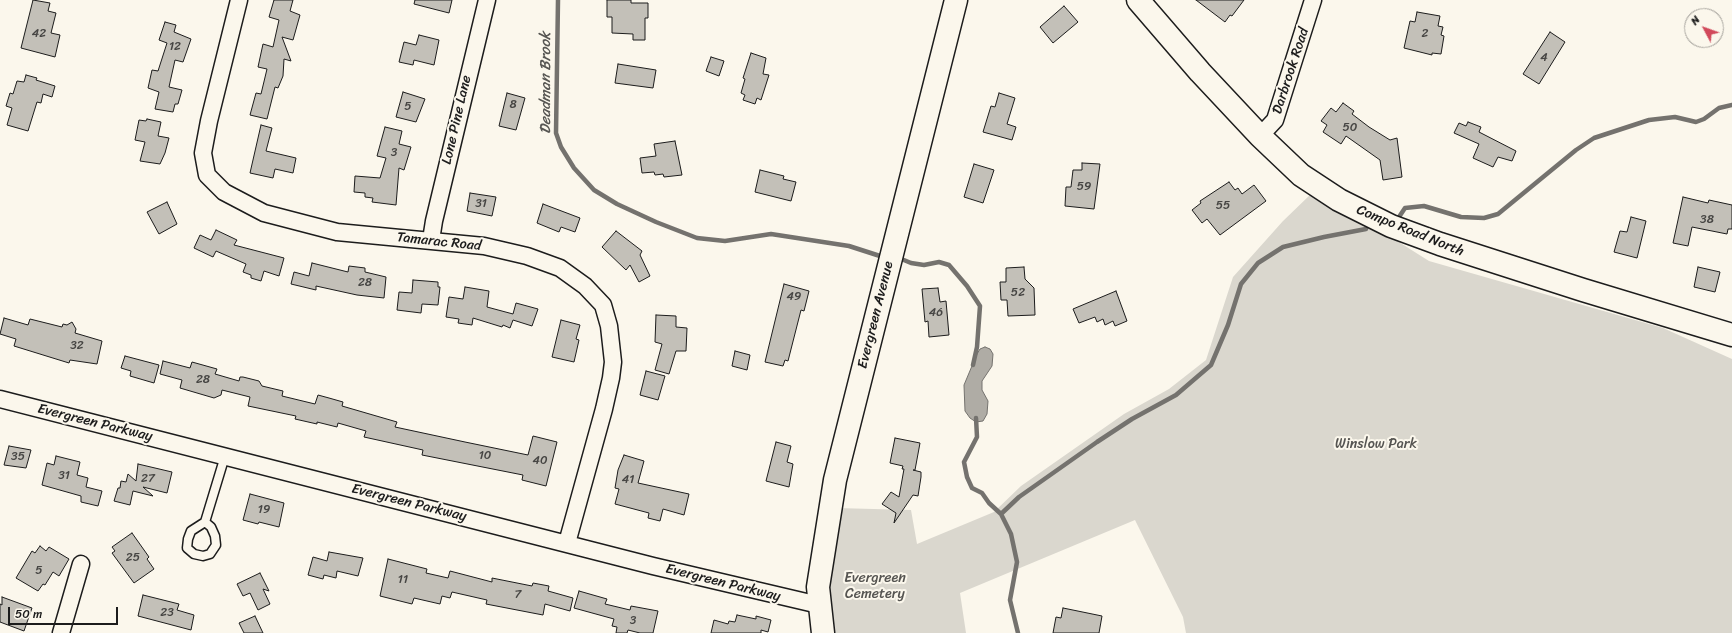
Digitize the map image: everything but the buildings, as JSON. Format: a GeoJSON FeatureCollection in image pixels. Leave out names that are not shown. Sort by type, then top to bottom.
{"type":"FeatureCollection","features":[{"type":"Feature","properties":{"kind":"main road","name":"Evergreen Avenue"},"geometry":{"type":"LineString","coordinates":[[823,633],[818,587],[835,480],[956,0]]}},
{"type":"Feature","properties":{"kind":"main road","name":"Compo Road North"},"geometry":{"type":"LineString","coordinates":[[1138,0],[1200,72],[1260,136],[1302,175],[1320,188],[1359,211],[1391,226],[1500,264],[1732,335]]}},
{"type":"Feature","properties":{"kind":"street","name":"Tamarac Road"},"geometry":{"type":"LineString","coordinates":[[239,0],[209,120],[203,153],[207,175],[224,192],[264,213],[337,232],[484,246],[527,256],[560,268],[585,286],[603,305],[609,326],[613,362],[611,378],[567,544]]}},
{"type":"Feature","properties":{"kind":"street","name":"Lone Pine Lane"},"geometry":{"type":"LineString","coordinates":[[431,240],[434,221],[487,0]]}},
{"type":"Feature","properties":{"kind":"street","name":"Darbrook Road"},"geometry":{"type":"LineString","coordinates":[[1260,136],[1276,120],[1314,0]]}},
{"type":"Feature","properties":{"kind":"street","name":"Evergreen Parkway"},"geometry":{"type":"LineString","coordinates":[[0,399],[567,544],[819,605]]}},
{"type":"Feature","properties":{"kind":"street"},"geometry":{"type":"LineString","coordinates":[[61,633],[81,564]]}},
{"type":"Feature","properties":{"kind":"lane"},"geometry":{"type":"LineString","coordinates":[[205,522],[224,456]]}},
{"type":"Feature","properties":{"kind":"green space","name":"Winslow Park"},"geometry":{"type":"Polygon","coordinates":[[[1311,194],[1394,239],[1429,261],[1663,328],[1732,359],[1732,633],[1186,633],[1183,617],[1135,520],[960,593],[966,633],[830,633],[826,600],[836,508],[911,510],[917,544],[994,512],[1021,486],[1124,414],[1169,389],[1206,360],[1233,277],[1283,221],[1311,194]]]}},
{"type":"Feature","properties":{"kind":"shaded area"},"geometry":{"type":"Polygon","coordinates":[[[985,347],[990,349],[993,354],[992,366],[982,381],[982,390],[988,401],[987,414],[983,421],[976,422],[970,418],[965,411],[964,385],[977,354],[980,349],[985,347]]]}},
{"type":"Feature","properties":{"kind":"waterway","name":"Deadman Brook"},"geometry":{"type":"LineString","coordinates":[[558,0],[556,133],[561,147],[574,168],[594,190],[617,204],[656,222],[697,238],[725,241],[771,234],[849,246],[880,256]]}},
{"type":"Feature","properties":{"kind":"waterway"},"geometry":{"type":"LineString","coordinates":[[1399,217],[1405,208],[1424,206],[1461,217],[1484,218],[1498,214],[1576,150],[1594,138],[1649,120],[1675,117],[1696,122],[1704,119],[1719,108],[1732,105]]}},
{"type":"Feature","properties":{"kind":"waterway"},"geometry":{"type":"LineString","coordinates":[[1001,514],[1019,497],[1097,442],[1132,419],[1176,395],[1211,365],[1228,325],[1241,284],[1258,263],[1283,247],[1366,229]]}},
{"type":"Feature","properties":{"kind":"waterway","name":"Deadman Brook"},"geometry":{"type":"LineString","coordinates":[[899,258],[911,263],[924,265],[939,262],[949,265],[967,286],[980,306],[977,347],[973,365]]}},
{"type":"Feature","properties":{"kind":"waterway","name":"Deadman Brook"},"geometry":{"type":"LineString","coordinates":[[976,418],[977,437],[964,462],[967,477],[972,488],[982,493],[989,503],[1001,514],[1011,534],[1017,562],[1010,600],[1018,633]]}},
{"type":"Feature","properties":{"kind":"park label","name":"Evergreen Cemetery"},"geometry":{"type":"Point","coordinates":[875,586]}}]}
